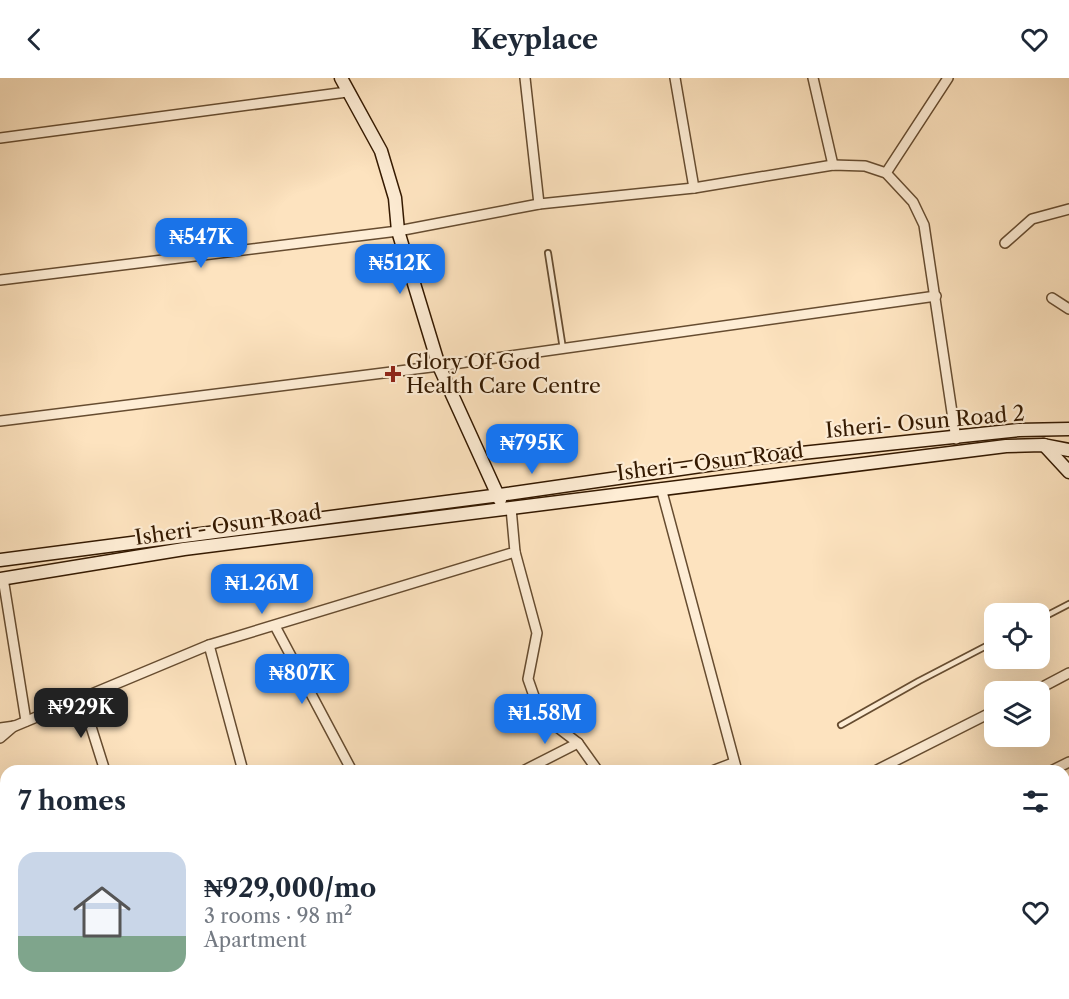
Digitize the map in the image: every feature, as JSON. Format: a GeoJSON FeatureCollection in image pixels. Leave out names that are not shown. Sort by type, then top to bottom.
{"type":"FeatureCollection","features":[{"type":"Feature","properties":{"kind":"main road"},"geometry":{"type":"LineString","coordinates":[[341,78],[381,151],[395,198],[398,231],[439,366],[506,508]]}},
{"type":"Feature","properties":{"kind":"main road","name":"Isheri- Osun Road 2"},"geometry":{"type":"LineString","coordinates":[[0,560],[500,495],[764,457],[956,439],[1019,430],[1069,429]]}},
{"type":"Feature","properties":{"kind":"main road"},"geometry":{"type":"LineString","coordinates":[[1043,445],[1069,472]]}},
{"type":"Feature","properties":{"kind":"main road","name":"Isheri - Osun Road"},"geometry":{"type":"LineString","coordinates":[[2,579],[184,549],[1006,446],[1043,445],[1069,450]]}},
{"type":"Feature","properties":{"kind":"street"},"geometry":{"type":"LineString","coordinates":[[525,78],[539,204]]}},
{"type":"Feature","properties":{"kind":"street"},"geometry":{"type":"LineString","coordinates":[[675,78],[694,188]]}},
{"type":"Feature","properties":{"kind":"street"},"geometry":{"type":"LineString","coordinates":[[813,78],[833,165]]}},
{"type":"Feature","properties":{"kind":"street"},"geometry":{"type":"LineString","coordinates":[[886,173],[948,78]]}},
{"type":"Feature","properties":{"kind":"street"},"geometry":{"type":"LineString","coordinates":[[0,138],[347,92]]}},
{"type":"Feature","properties":{"kind":"street"},"geometry":{"type":"LineString","coordinates":[[0,280],[398,231],[539,204],[694,188],[833,165],[865,166],[886,173],[912,202],[924,225],[956,439]]}},
{"type":"Feature","properties":{"kind":"street"},"geometry":{"type":"LineString","coordinates":[[1005,243],[1032,219],[1069,209]]}},
{"type":"Feature","properties":{"kind":"street"},"geometry":{"type":"LineString","coordinates":[[0,421],[439,366],[936,296]]}},
{"type":"Feature","properties":{"kind":"street"},"geometry":{"type":"LineString","coordinates":[[1052,298],[1069,309]]}},
{"type":"Feature","properties":{"kind":"street"},"geometry":{"type":"LineString","coordinates":[[661,488],[734,765]]}},
{"type":"Feature","properties":{"kind":"street"},"geometry":{"type":"LineString","coordinates":[[506,508],[515,552],[537,633],[528,680],[535,699],[548,720],[578,743],[594,765]]}},
{"type":"Feature","properties":{"kind":"street"},"geometry":{"type":"LineString","coordinates":[[0,738],[15,726],[26,721],[209,645],[515,552]]}},
{"type":"Feature","properties":{"kind":"street"},"geometry":{"type":"LineString","coordinates":[[2,579],[26,721]]}},
{"type":"Feature","properties":{"kind":"street"},"geometry":{"type":"LineString","coordinates":[[275,626],[349,765]]}},
{"type":"Feature","properties":{"kind":"street"},"geometry":{"type":"LineString","coordinates":[[209,645],[241,765]]}},
{"type":"Feature","properties":{"kind":"street"},"geometry":{"type":"LineString","coordinates":[[1050,683],[1069,673]]}},
{"type":"Feature","properties":{"kind":"street"},"geometry":{"type":"LineString","coordinates":[[82,698],[103,765]]}},
{"type":"Feature","properties":{"kind":"street"},"geometry":{"type":"LineString","coordinates":[[887,765],[984,716]]}},
{"type":"Feature","properties":{"kind":"street"},"geometry":{"type":"LineString","coordinates":[[0,728],[15,726]]}},
{"type":"Feature","properties":{"kind":"street"},"geometry":{"type":"LineString","coordinates":[[535,765],[578,743]]}},
{"type":"Feature","properties":{"kind":"lane"},"geometry":{"type":"LineString","coordinates":[[548,253],[563,349]]}},
{"type":"Feature","properties":{"kind":"lane"},"geometry":{"type":"LineString","coordinates":[[1050,614],[1069,604]]}},
{"type":"Feature","properties":{"kind":"lane"},"geometry":{"type":"LineString","coordinates":[[841,725],[984,647]]}},
{"type":"Feature","properties":{"kind":"place","name":"Glory Of God Health Care Centre"},"geometry":{"type":"Point","coordinates":[393,374]}}]}
